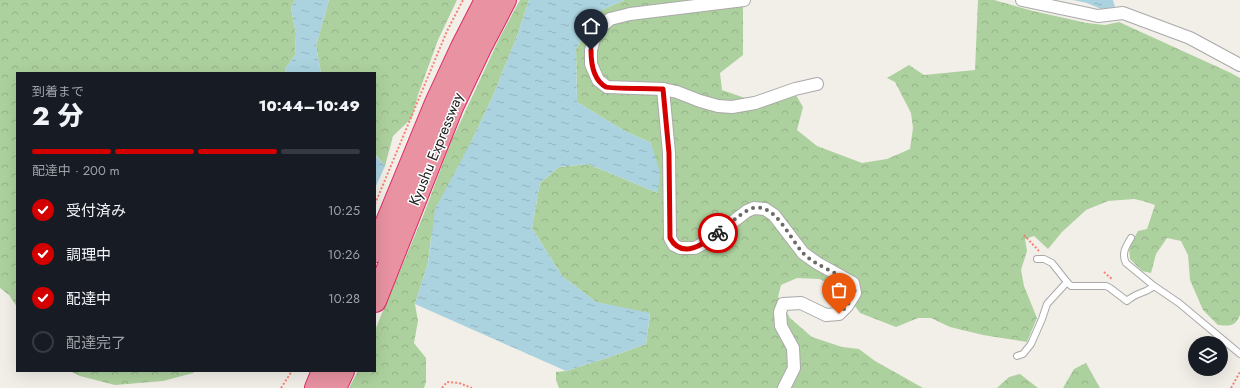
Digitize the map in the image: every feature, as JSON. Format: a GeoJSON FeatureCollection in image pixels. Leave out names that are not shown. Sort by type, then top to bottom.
{"type":"FeatureCollection","features":[{"type":"Feature","properties":{"kind":"highway","name":"Kyushu Expressway"},"geometry":{"type":"LineString","coordinates":[[376,249],[436,103],[486,0]]}},
{"type":"Feature","properties":{"kind":"highway","name":"Kyushu Expressway"},"geometry":{"type":"LineString","coordinates":[[376,298],[452,107],[505,0]]}},
{"type":"Feature","properties":{"kind":"highway"},"geometry":{"type":"LineString","coordinates":[[316,388],[323,372]]}},
{"type":"Feature","properties":{"kind":"highway"},"geometry":{"type":"LineString","coordinates":[[335,388],[343,372]]}},
{"type":"Feature","properties":{"kind":"street"},"geometry":{"type":"LineString","coordinates":[[744,0],[630,14],[610,19],[600,28],[594,39],[591,50],[591,64],[598,80],[607,87],[663,89],[677,92],[712,104],[732,107],[755,103],[817,84]]}},
{"type":"Feature","properties":{"kind":"street"},"geometry":{"type":"LineString","coordinates":[[1022,0],[1098,16],[1123,13],[1190,38],[1240,65]]}},
{"type":"Feature","properties":{"kind":"street"},"geometry":{"type":"LineString","coordinates":[[663,89],[669,153],[670,238],[674,245],[680,248],[696,248],[747,211],[754,208],[765,209],[774,214],[803,254],[852,283],[855,292],[847,306],[839,314],[826,315],[801,303],[783,304],[780,312],[781,326],[793,348],[794,368],[784,388]]}},
{"type":"Feature","properties":{"kind":"lane"},"geometry":{"type":"LineString","coordinates":[[1131,238],[1125,248],[1123,258],[1126,263],[1154,286],[1179,303],[1240,354]]}},
{"type":"Feature","properties":{"kind":"lane"},"geometry":{"type":"LineString","coordinates":[[1037,259],[1044,259],[1052,263],[1071,286],[1106,286],[1127,301],[1132,296],[1150,290],[1154,286]]}},
{"type":"Feature","properties":{"kind":"lane"},"geometry":{"type":"LineString","coordinates":[[1017,356],[1023,354],[1031,344],[1047,304],[1067,282]]}},
{"type":"Feature","properties":{"kind":"path"},"geometry":{"type":"LineString","coordinates":[[376,202],[447,31],[463,0]]}},
{"type":"Feature","properties":{"kind":"path"},"geometry":{"type":"LineString","coordinates":[[1024,235],[1040,252],[1044,259]]}},
{"type":"Feature","properties":{"kind":"path"},"geometry":{"type":"LineString","coordinates":[[281,388],[291,372]]}},
{"type":"Feature","properties":{"kind":"path"},"geometry":{"type":"LineString","coordinates":[[1231,388],[1240,372]]}},
{"type":"Feature","properties":{"kind":"path"},"geometry":{"type":"LineString","coordinates":[[442,388],[447,382],[472,388]]}},
{"type":"Feature","properties":{"kind":"green space"},"geometry":{"type":"Polygon","coordinates":[[[0,0],[295,0],[291,8],[296,34],[295,55],[285,69],[286,72],[16,72],[16,306],[9,295],[0,288],[0,0]]]}},
{"type":"Feature","properties":{"kind":"green space"},"geometry":{"type":"Polygon","coordinates":[[[329,0],[457,0],[438,40],[418,95],[412,118],[393,136],[385,166],[376,155],[376,72],[321,72],[316,46],[329,0]]]}},
{"type":"Feature","properties":{"kind":"green space"},"geometry":{"type":"Polygon","coordinates":[[[520,0],[529,0],[517,36],[493,96],[471,142],[431,238],[428,263],[415,304],[418,321],[414,343],[426,358],[426,382],[424,388],[349,388],[357,372],[376,372],[376,328],[423,216],[451,142],[499,39],[520,0]]]}},
{"type":"Feature","properties":{"kind":"green space"},"geometry":{"type":"Polygon","coordinates":[[[624,0],[733,0],[743,3],[743,55],[720,73],[722,90],[748,99],[796,95],[803,107],[797,130],[817,146],[862,163],[887,159],[910,149],[913,128],[911,113],[895,82],[887,78],[909,65],[924,75],[975,70],[978,0],[994,0],[1033,11],[1087,23],[1105,25],[1119,22],[1231,73],[1240,78],[1240,315],[1238,319],[1232,325],[1218,325],[1203,310],[1190,280],[1188,255],[1181,241],[1167,238],[1156,254],[1151,273],[1142,271],[1130,259],[1129,247],[1138,231],[1147,229],[1155,205],[1134,199],[1108,201],[1086,210],[1062,232],[1048,249],[1034,236],[1025,239],[1027,251],[1021,270],[1024,286],[1037,318],[1027,342],[983,335],[950,327],[931,318],[918,318],[896,327],[860,313],[843,290],[819,279],[797,278],[781,285],[778,297],[790,318],[812,337],[842,347],[859,349],[875,361],[923,388],[559,388],[556,380],[556,372],[566,371],[646,344],[650,314],[596,302],[562,276],[532,228],[540,183],[559,167],[588,164],[658,193],[651,143],[623,130],[577,102],[576,49],[598,12],[624,0]]]}},
{"type":"Feature","properties":{"kind":"green space"},"geometry":{"type":"Polygon","coordinates":[[[1086,363],[1100,388],[1063,388],[1074,369],[1086,363]]]}},
{"type":"Feature","properties":{"kind":"green space"},"geometry":{"type":"Polygon","coordinates":[[[72,372],[194,372],[163,381],[115,385],[80,376],[72,372]]]}},
{"type":"Feature","properties":{"kind":"green space"},"geometry":{"type":"Polygon","coordinates":[[[1020,374],[1038,388],[997,388],[1009,377],[1020,374]]]}},
{"type":"Feature","properties":{"kind":"water"},"geometry":{"type":"Polygon","coordinates":[[[295,0],[329,0],[316,46],[321,72],[286,72],[285,69],[295,55],[296,34],[291,8],[295,0]]]}},
{"type":"Feature","properties":{"kind":"water"},"geometry":{"type":"Polygon","coordinates":[[[529,0],[624,0],[598,12],[576,49],[577,102],[623,130],[651,143],[660,173],[658,193],[588,164],[559,167],[540,183],[532,228],[562,276],[596,302],[650,313],[646,344],[566,371],[415,304],[428,263],[435,209],[471,142],[493,96],[517,36],[529,0]]]}},
{"type":"Feature","properties":{"kind":"water"},"geometry":{"type":"Polygon","coordinates":[[[1073,0],[1113,0],[1115,7],[1101,9],[1087,3],[1073,0]]]}},
{"type":"Feature","properties":{"kind":"water"},"geometry":{"type":"Polygon","coordinates":[[[376,156],[385,166],[376,186],[376,156]]]}},
{"type":"Feature","properties":{"kind":"way so far"},"geometry":{"type":"LineString","coordinates":[[718,233],[747,211],[754,208],[765,209],[774,214],[803,254],[846,278],[852,283],[855,292],[847,306],[839,314]]}},
{"type":"Feature","properties":{"kind":"route"},"geometry":{"type":"LineString","coordinates":[[591,50],[591,64],[598,80],[607,87],[663,89],[666,136],[669,153],[670,238],[674,245],[680,248],[696,248],[718,233]]}}]}
